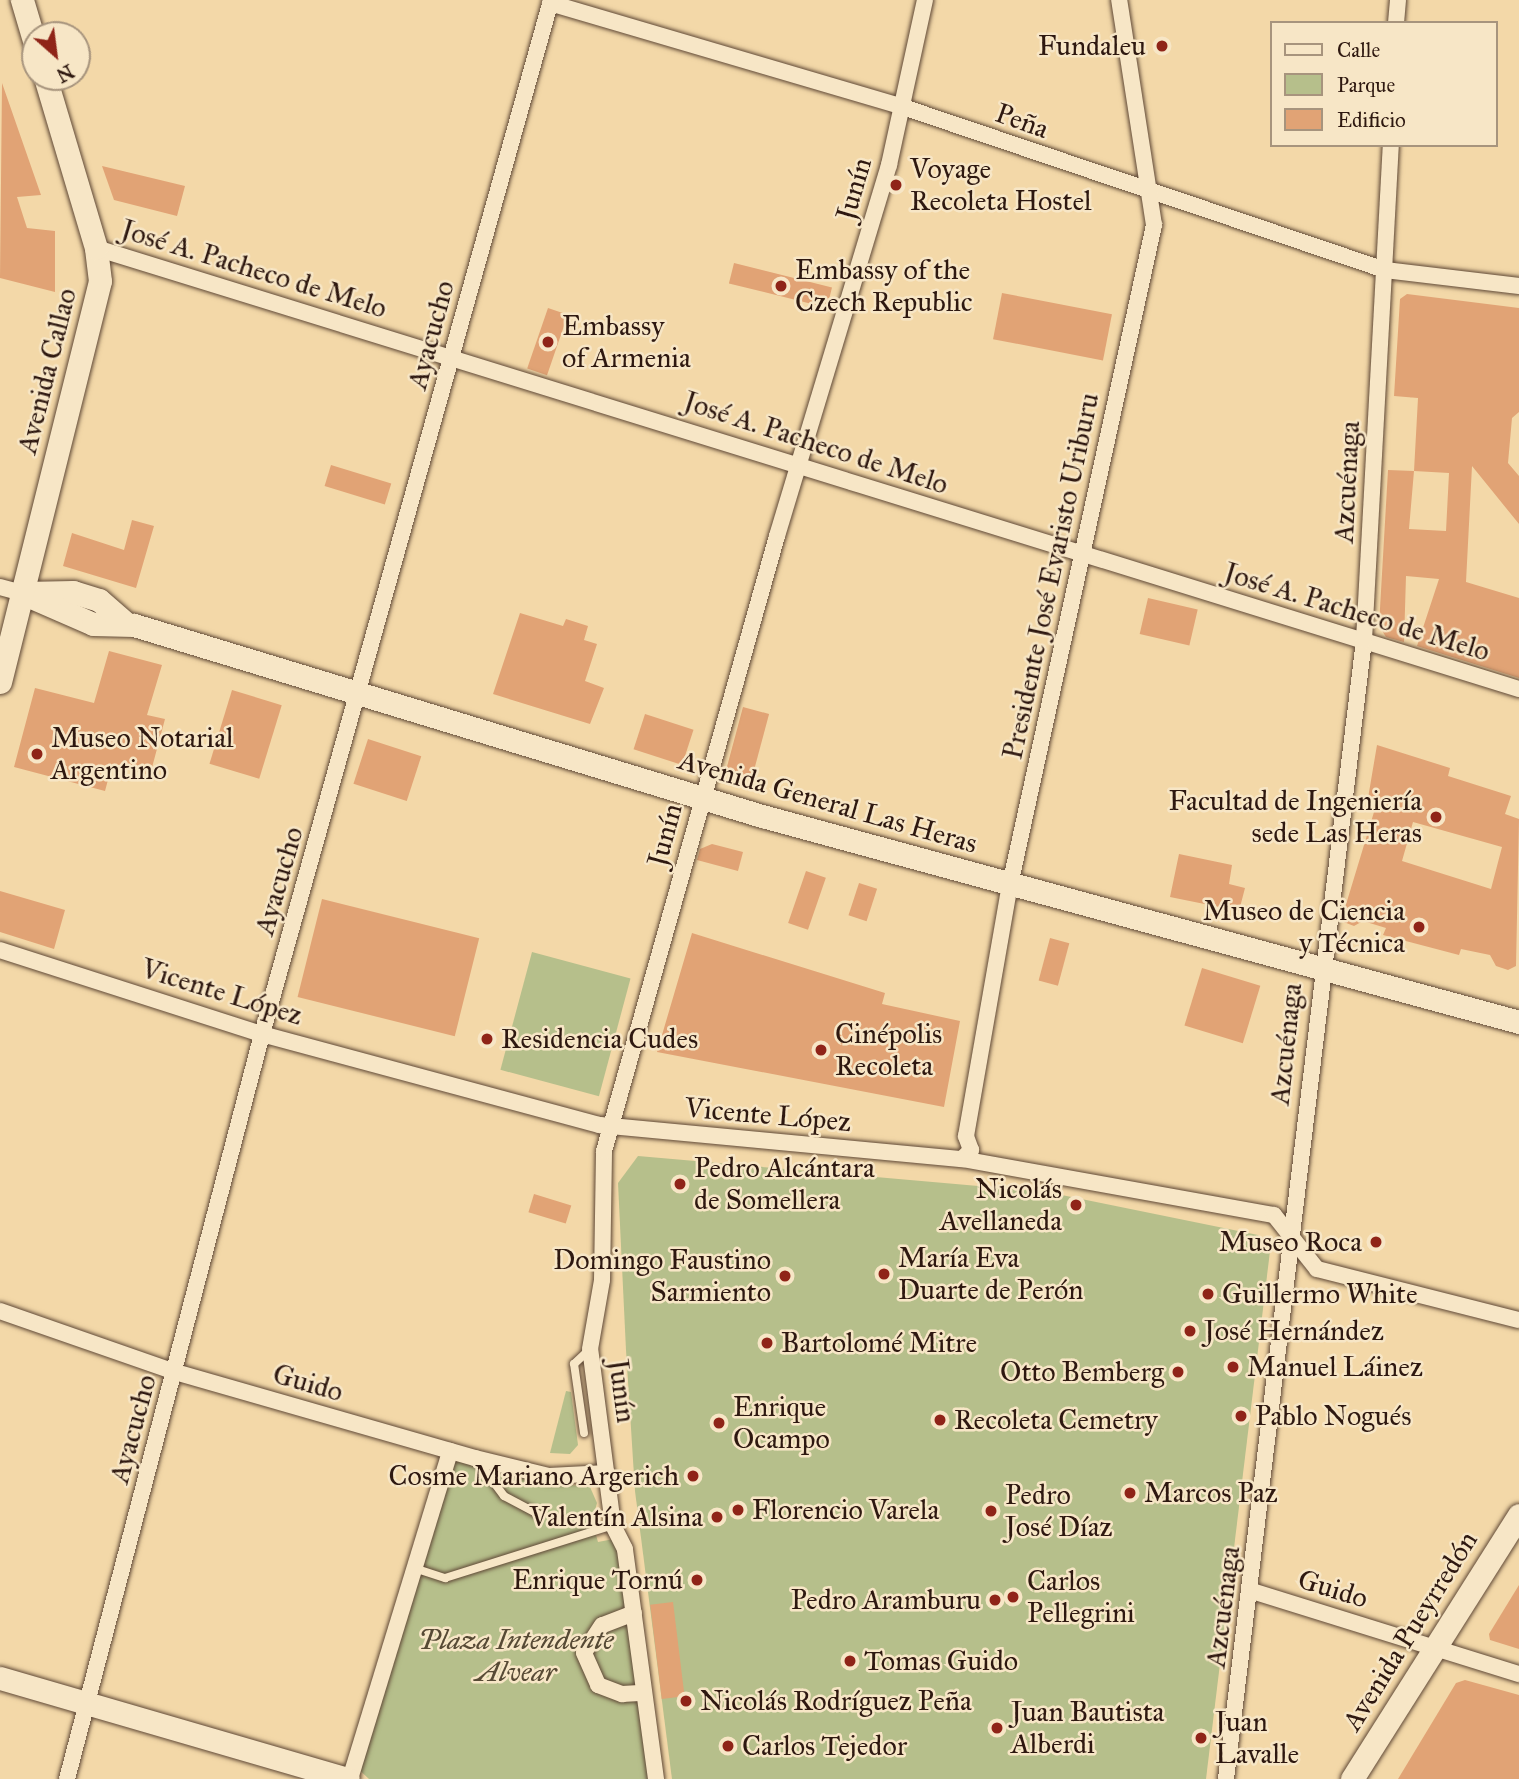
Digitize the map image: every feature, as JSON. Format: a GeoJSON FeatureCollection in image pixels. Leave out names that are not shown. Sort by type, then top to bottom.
{"type":"FeatureCollection","features":[{"type":"Feature","properties":{"kind":"main road"},"geometry":{"type":"LineString","coordinates":[[22,0],[28,21]]}},
{"type":"Feature","properties":{"kind":"main road","name":"Avenida Callao"},"geometry":{"type":"LineString","coordinates":[[0,682],[99,290],[96,248],[49,91]]}},
{"type":"Feature","properties":{"kind":"main road","name":"Avenida General Las Heras"},"geometry":{"type":"LineString","coordinates":[[22,593],[93,624],[125,623],[702,799],[1519,1022]]}},
{"type":"Feature","properties":{"kind":"main road","name":"Avenida Pueyrredón"},"geometry":{"type":"LineString","coordinates":[[1352,1779],[1519,1515]]}},
{"type":"Feature","properties":{"kind":"main road"},"geometry":{"type":"LineString","coordinates":[[0,1678],[349,1779]]}},
{"type":"Feature","properties":{"kind":"street","name":"Junín"},"geometry":{"type":"LineString","coordinates":[[656,1779],[625,1549],[614,1525],[590,1349],[602,1280],[604,1151],[702,799],[903,107],[925,0]]}},
{"type":"Feature","properties":{"kind":"street","name":"Presidente José Evaristo Uriburu"},"geometry":{"type":"LineString","coordinates":[[962,1159],[971,1150],[966,1136],[1010,885],[1154,225],[1119,0]]}},
{"type":"Feature","properties":{"kind":"street"},"geometry":{"type":"LineString","coordinates":[[1396,21],[1398,0]]}},
{"type":"Feature","properties":{"kind":"street","name":"Peña"},"geometry":{"type":"LineString","coordinates":[[551,1],[903,107],[1151,195],[1385,270],[1519,286]]}},
{"type":"Feature","properties":{"kind":"street","name":"Ayacucho"},"geometry":{"type":"LineString","coordinates":[[67,1779],[262,1034],[360,694],[551,1]]}},
{"type":"Feature","properties":{"kind":"street","name":"Azcuénaga"},"geometry":{"type":"LineString","coordinates":[[1226,1779],[1252,1591],[1294,1235],[1321,966],[1364,640],[1391,147]]}},
{"type":"Feature","properties":{"kind":"street","name":"José A. Pacheco de Melo"},"geometry":{"type":"LineString","coordinates":[[96,248],[800,464],[1083,557],[1519,689]]}},
{"type":"Feature","properties":{"kind":"street"},"geometry":{"type":"LineString","coordinates":[[0,587],[22,593]]}},
{"type":"Feature","properties":{"kind":"street","name":"Vicente López"},"geometry":{"type":"LineString","coordinates":[[0,950],[262,1034],[612,1128],[962,1159],[1274,1215],[1294,1235],[1317,1269],[1519,1320]]}},
{"type":"Feature","properties":{"kind":"street","name":"Guido"},"geometry":{"type":"LineString","coordinates":[[0,1311],[175,1372],[475,1458],[549,1476],[607,1473]]}},
{"type":"Feature","properties":{"kind":"street"},"geometry":{"type":"LineString","coordinates":[[349,1779],[450,1451]]}},
{"type":"Feature","properties":{"kind":"street","name":"Guido"},"geometry":{"type":"LineString","coordinates":[[1252,1591],[1519,1674]]}},
{"type":"Feature","properties":{"kind":"street"},"geometry":{"type":"LineString","coordinates":[[634,1614],[602,1625],[584,1653],[598,1685],[622,1694],[644,1693]]}},
{"type":"Feature","properties":{"kind":"lane"},"geometry":{"type":"LineString","coordinates":[[584,1433],[574,1364],[590,1349]]}},
{"type":"Feature","properties":{"kind":"lane"},"geometry":{"type":"LineString","coordinates":[[475,1458],[504,1496],[538,1514]]}},
{"type":"Feature","properties":{"kind":"lane"},"geometry":{"type":"LineString","coordinates":[[414,1568],[445,1578],[614,1525]]}},
{"type":"Feature","properties":{"kind":"green space"},"geometry":{"type":"Polygon","coordinates":[[[532,952],[631,978],[599,1096],[500,1070],[532,952]]]}},
{"type":"Feature","properties":{"kind":"green space","name":"Recoleta Cemetry"},"geometry":{"type":"Polygon","coordinates":[[[638,1156],[1047,1192],[1258,1235],[1270,1251],[1206,1779],[672,1779],[635,1491],[626,1350],[618,1183],[638,1156]]]}},
{"type":"Feature","properties":{"kind":"green space"},"geometry":{"type":"Polygon","coordinates":[[[566,1391],[571,1392],[578,1445],[570,1454],[550,1453],[566,1391]]]}},
{"type":"Feature","properties":{"kind":"green space","name":"Plaza Intendente Alvear"},"geometry":{"type":"Polygon","coordinates":[[[448,1456],[541,1482],[590,1487],[597,1503],[592,1521],[598,1542],[619,1538],[656,1779],[369,1779],[354,1765],[448,1456]]]}},
{"type":"Feature","properties":{"kind":"building"},"geometry":{"type":"Polygon","coordinates":[[[2,83],[41,195],[17,197],[27,228],[55,231],[55,292],[0,278],[2,83]]]}},
{"type":"Feature","properties":{"kind":"building"},"geometry":{"type":"Polygon","coordinates":[[[102,166],[185,186],[177,216],[114,200],[102,166]]]}},
{"type":"Feature","properties":{"kind":"building","name":"Embassy of the Czech Republic"},"geometry":{"type":"Polygon","coordinates":[[[734,263],[832,287],[827,308],[729,283],[734,263]]]}},
{"type":"Feature","properties":{"kind":"building"},"geometry":{"type":"Polygon","coordinates":[[[1002,293],[1112,314],[1103,361],[993,339],[1002,293]]]}},
{"type":"Feature","properties":{"kind":"building"},"geometry":{"type":"Polygon","coordinates":[[[1407,294],[1519,308],[1519,412],[1512,418],[1508,463],[1519,476],[1519,524],[1472,466],[1466,582],[1519,598],[1519,678],[1417,646],[1439,579],[1406,576],[1404,642],[1386,637],[1379,626],[1388,470],[1414,471],[1418,398],[1394,396],[1400,299],[1407,294]],[[1414,471],[1409,529],[1446,531],[1449,473],[1414,471]]]}},
{"type":"Feature","properties":{"kind":"building","name":"Embassy of Armenia"},"geometry":{"type":"Polygon","coordinates":[[[548,308],[568,315],[547,375],[527,369],[548,308]]]}},
{"type":"Feature","properties":{"kind":"building"},"geometry":{"type":"Polygon","coordinates":[[[331,465],[391,483],[385,504],[325,486],[331,465]]]}},
{"type":"Feature","properties":{"kind":"building"},"geometry":{"type":"Polygon","coordinates":[[[132,520],[154,526],[136,588],[63,566],[72,533],[124,550],[132,520]]]}},
{"type":"Feature","properties":{"kind":"building"},"geometry":{"type":"Polygon","coordinates":[[[1148,598],[1198,609],[1189,646],[1140,634],[1148,598]]]}},
{"type":"Feature","properties":{"kind":"building"},"geometry":{"type":"Polygon","coordinates":[[[520,613],[563,626],[566,619],[588,626],[584,640],[597,644],[585,681],[604,688],[590,724],[493,694],[520,613]]]}},
{"type":"Feature","properties":{"kind":"building"},"geometry":{"type":"Polygon","coordinates":[[[109,651],[162,665],[147,715],[165,719],[150,775],[112,765],[105,791],[14,767],[35,688],[94,703],[109,651]]]}},
{"type":"Feature","properties":{"kind":"building"},"geometry":{"type":"Polygon","coordinates":[[[232,690],[282,705],[259,779],[209,764],[232,690]]]}},
{"type":"Feature","properties":{"kind":"building"},"geometry":{"type":"Polygon","coordinates":[[[743,707],[769,714],[752,778],[726,771],[743,707]]]}},
{"type":"Feature","properties":{"kind":"building"},"geometry":{"type":"Polygon","coordinates":[[[645,714],[694,730],[682,765],[634,749],[645,714]]]}},
{"type":"Feature","properties":{"kind":"building"},"geometry":{"type":"Polygon","coordinates":[[[368,739],[421,756],[407,801],[353,784],[368,739]]]}},
{"type":"Feature","properties":{"kind":"building"},"geometry":{"type":"Polygon","coordinates":[[[1377,745],[1450,768],[1448,776],[1511,796],[1505,814],[1519,819],[1516,966],[1508,970],[1496,966],[1490,955],[1461,949],[1459,955],[1383,935],[1386,928],[1363,921],[1354,926],[1341,921],[1374,812],[1366,810],[1377,745]],[[1413,822],[1402,861],[1491,889],[1502,847],[1413,822]]]}},
{"type":"Feature","properties":{"kind":"building"},"geometry":{"type":"Polygon","coordinates":[[[712,844],[743,852],[738,871],[697,860],[700,849],[712,844]]]}},
{"type":"Feature","properties":{"kind":"building"},"geometry":{"type":"Polygon","coordinates":[[[1179,854],[1232,865],[1229,884],[1245,888],[1239,911],[1170,897],[1179,854]]]}},
{"type":"Feature","properties":{"kind":"building"},"geometry":{"type":"Polygon","coordinates":[[[806,871],[826,878],[808,930],[788,923],[806,871]]]}},
{"type":"Feature","properties":{"kind":"building"},"geometry":{"type":"Polygon","coordinates":[[[859,883],[877,889],[867,921],[848,915],[859,883]]]}},
{"type":"Feature","properties":{"kind":"building"},"geometry":{"type":"Polygon","coordinates":[[[0,891],[65,910],[54,949],[0,932],[0,891]]]}},
{"type":"Feature","properties":{"kind":"building"},"geometry":{"type":"Polygon","coordinates":[[[322,899],[479,938],[455,1036],[298,997],[322,899]]]}},
{"type":"Feature","properties":{"kind":"building"},"geometry":{"type":"Polygon","coordinates":[[[692,933],[885,993],[882,1004],[960,1021],[944,1107],[657,1052],[692,933]]]}},
{"type":"Feature","properties":{"kind":"building"},"geometry":{"type":"Polygon","coordinates":[[[1050,938],[1069,943],[1058,986],[1039,981],[1050,938]]]}},
{"type":"Feature","properties":{"kind":"building"},"geometry":{"type":"Polygon","coordinates":[[[1202,968],[1260,986],[1243,1043],[1184,1025],[1202,968]]]}},
{"type":"Feature","properties":{"kind":"building"},"geometry":{"type":"Polygon","coordinates":[[[534,1194],[571,1205],[566,1224],[528,1212],[534,1194]]]}},
{"type":"Feature","properties":{"kind":"building"},"geometry":{"type":"Polygon","coordinates":[[[1519,1585],[1519,1649],[1490,1640],[1489,1634],[1519,1585]]]}},
{"type":"Feature","properties":{"kind":"building"},"geometry":{"type":"Polygon","coordinates":[[[673,1602],[685,1696],[662,1699],[650,1605],[673,1602]]]}},
{"type":"Feature","properties":{"kind":"building"},"geometry":{"type":"Polygon","coordinates":[[[1465,1680],[1519,1695],[1519,1779],[1398,1779],[1456,1683],[1465,1680]]]}},
{"type":"Feature","properties":{"kind":"place","name":"Fundaleu"},"geometry":{"type":"Point","coordinates":[1162,46]}},
{"type":"Feature","properties":{"kind":"place","name":"Voyage Recoleta Hostel"},"geometry":{"type":"Point","coordinates":[896,185]}},
{"type":"Feature","properties":{"kind":"place","name":"Embassy of the Czech Republic"},"geometry":{"type":"Point","coordinates":[781,286]}},
{"type":"Feature","properties":{"kind":"place","name":"Embassy of Armenia"},"geometry":{"type":"Point","coordinates":[548,342]}},
{"type":"Feature","properties":{"kind":"place","name":"Museo Notarial Argentino"},"geometry":{"type":"Point","coordinates":[37,754]}},
{"type":"Feature","properties":{"kind":"place","name":"Facultad de Ingeniería sede Las Heras"},"geometry":{"type":"Point","coordinates":[1436,817]}},
{"type":"Feature","properties":{"kind":"place","name":"Museo de Ciencia y Técnica"},"geometry":{"type":"Point","coordinates":[1419,927]}},
{"type":"Feature","properties":{"kind":"place","name":"Residencia Cudes"},"geometry":{"type":"Point","coordinates":[487,1039]}},
{"type":"Feature","properties":{"kind":"place","name":"Cinépolis Recoleta"},"geometry":{"type":"Point","coordinates":[821,1050]}},
{"type":"Feature","properties":{"kind":"place","name":"Pedro Alcántara de Somellera"},"geometry":{"type":"Point","coordinates":[680,1184]}},
{"type":"Feature","properties":{"kind":"place","name":"Nicolás Avellaneda"},"geometry":{"type":"Point","coordinates":[1076,1205]}},
{"type":"Feature","properties":{"kind":"place","name":"Museo Roca"},"geometry":{"type":"Point","coordinates":[1376,1242]}},
{"type":"Feature","properties":{"kind":"place","name":"María Eva Duarte de Perón"},"geometry":{"type":"Point","coordinates":[884,1274]}},
{"type":"Feature","properties":{"kind":"place","name":"Domingo Faustino Sarmiento"},"geometry":{"type":"Point","coordinates":[785,1276]}},
{"type":"Feature","properties":{"kind":"place","name":"Guillermo White"},"geometry":{"type":"Point","coordinates":[1208,1294]}},
{"type":"Feature","properties":{"kind":"place","name":"José Hernández"},"geometry":{"type":"Point","coordinates":[1190,1331]}},
{"type":"Feature","properties":{"kind":"place","name":"Bartolomé Mitre"},"geometry":{"type":"Point","coordinates":[767,1343]}},
{"type":"Feature","properties":{"kind":"place","name":"Manuel Láinez"},"geometry":{"type":"Point","coordinates":[1233,1367]}},
{"type":"Feature","properties":{"kind":"place","name":"Otto Bemberg"},"geometry":{"type":"Point","coordinates":[1178,1372]}},
{"type":"Feature","properties":{"kind":"place","name":"Pablo Nogués"},"geometry":{"type":"Point","coordinates":[1241,1416]}},
{"type":"Feature","properties":{"kind":"place","name":"Recoleta Cemetry"},"geometry":{"type":"Point","coordinates":[940,1420]}},
{"type":"Feature","properties":{"kind":"place","name":"Enrique Ocampo"},"geometry":{"type":"Point","coordinates":[719,1423]}},
{"type":"Feature","properties":{"kind":"place","name":"Cosme Mariano Argerich"},"geometry":{"type":"Point","coordinates":[693,1476]}},
{"type":"Feature","properties":{"kind":"place","name":"Marcos Paz"},"geometry":{"type":"Point","coordinates":[1130,1493]}},
{"type":"Feature","properties":{"kind":"place","name":"Florencio Varela"},"geometry":{"type":"Point","coordinates":[738,1510]}},
{"type":"Feature","properties":{"kind":"place","name":"Pedro José Díaz"},"geometry":{"type":"Point","coordinates":[991,1511]}},
{"type":"Feature","properties":{"kind":"place","name":"Valentín Alsina"},"geometry":{"type":"Point","coordinates":[717,1517]}},
{"type":"Feature","properties":{"kind":"place","name":"Enrique Tornú"},"geometry":{"type":"Point","coordinates":[697,1580]}},
{"type":"Feature","properties":{"kind":"place","name":"Carlos Pellegrini"},"geometry":{"type":"Point","coordinates":[1013,1597]}},
{"type":"Feature","properties":{"kind":"place","name":"Pedro Aramburu"},"geometry":{"type":"Point","coordinates":[995,1600]}},
{"type":"Feature","properties":{"kind":"place","name":"Tomas Guido"},"geometry":{"type":"Point","coordinates":[850,1661]}},
{"type":"Feature","properties":{"kind":"place","name":"Nicolás Rodríguez Peña"},"geometry":{"type":"Point","coordinates":[686,1701]}},
{"type":"Feature","properties":{"kind":"place","name":"Juan Bautista Alberdi"},"geometry":{"type":"Point","coordinates":[997,1728]}},
{"type":"Feature","properties":{"kind":"place","name":"Juan Lavalle"},"geometry":{"type":"Point","coordinates":[1201,1738]}},
{"type":"Feature","properties":{"kind":"place","name":"Carlos Tejedor"},"geometry":{"type":"Point","coordinates":[728,1746]}}]}
